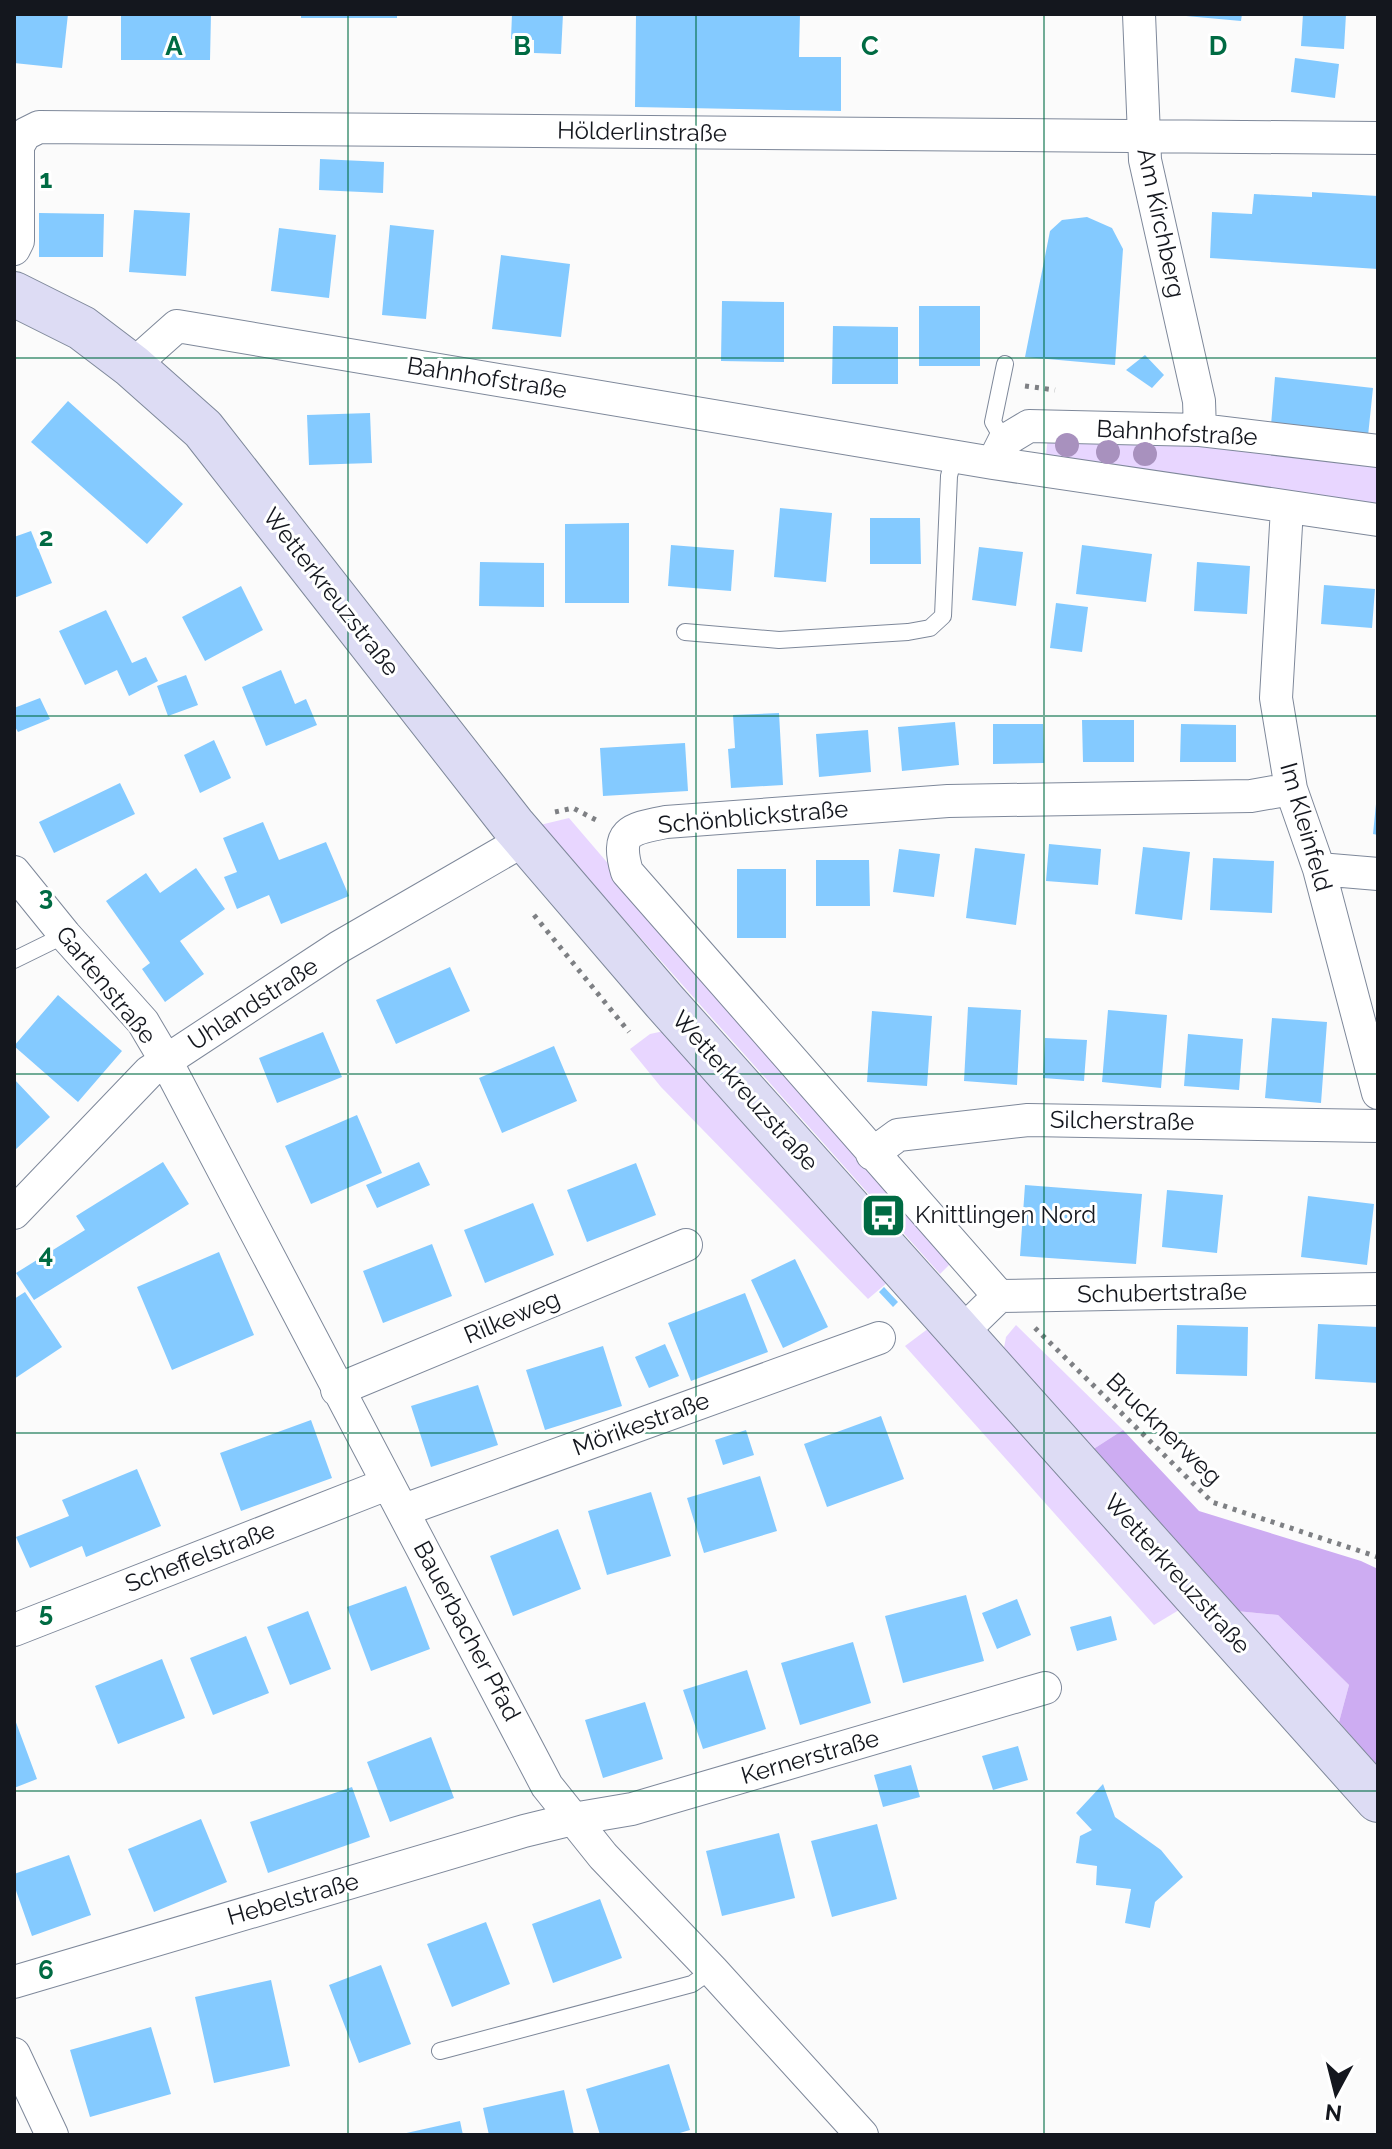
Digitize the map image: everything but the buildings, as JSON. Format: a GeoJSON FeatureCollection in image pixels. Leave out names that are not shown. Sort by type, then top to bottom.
{"type":"FeatureCollection","features":[{"type":"Feature","properties":{"kind":"main road"},"geometry":{"type":"LineString","coordinates":[[14,294],[82,328],[132,366]]}},
{"type":"Feature","properties":{"kind":"main road","name":"Wetterkreuzstraße"},"geometry":{"type":"LineString","coordinates":[[132,366],[203,429],[526,839],[675,1013],[1378,1800]]}},
{"type":"Feature","properties":{"kind":"street","name":"Am Kirchberg"},"geometry":{"type":"LineString","coordinates":[[1139,14],[1143,137],[1199,401],[1200,430]]}},
{"type":"Feature","properties":{"kind":"street","name":"Hölderlinstraße"},"geometry":{"type":"LineString","coordinates":[[14,249],[18,241],[18,146],[25,134],[39,127],[1378,138]]}},
{"type":"Feature","properties":{"kind":"street","name":"Bahnhofstraße"},"geometry":{"type":"LineString","coordinates":[[132,366],[177,326],[954,457],[999,452],[1287,508],[1378,520]]}},
{"type":"Feature","properties":{"kind":"street","name":"Bahnhofstraße"},"geometry":{"type":"LineString","coordinates":[[999,452],[1029,426],[1200,430],[1378,451]]}},
{"type":"Feature","properties":{"kind":"street","name":"Im Kleinfeld"},"geometry":{"type":"LineString","coordinates":[[1287,508],[1276,698],[1291,789],[1319,869],[1378,1093]]}},
{"type":"Feature","properties":{"kind":"street","name":"Schönblickstraße"},"geometry":{"type":"LineString","coordinates":[[999,1296],[627,872],[621,851],[626,836],[639,827],[666,822],[917,803],[1251,796],[1291,789]]}},
{"type":"Feature","properties":{"kind":"street","name":"Uhlandstraße"},"geometry":{"type":"LineString","coordinates":[[14,1213],[149,1072],[339,947],[526,839]]}},
{"type":"Feature","properties":{"kind":"street"},"geometry":{"type":"LineString","coordinates":[[1319,869],[1378,874]]}},
{"type":"Feature","properties":{"kind":"street","name":"Gartenstraße"},"geometry":{"type":"LineString","coordinates":[[14,872],[65,935],[143,1022],[166,1061]]}},
{"type":"Feature","properties":{"kind":"street","name":"Bauerbacher Pfad"},"geometry":{"type":"LineString","coordinates":[[166,1061],[547,1786],[603,1856],[862,2135]]}},
{"type":"Feature","properties":{"kind":"street","name":"Silcherstraße"},"geometry":{"type":"LineString","coordinates":[[872,1154],[898,1135],[1028,1120],[1378,1126]]}},
{"type":"Feature","properties":{"kind":"street","name":"Rilkeweg"},"geometry":{"type":"LineString","coordinates":[[337,1390],[686,1245]]}},
{"type":"Feature","properties":{"kind":"street","name":"Schubertstraße"},"geometry":{"type":"LineString","coordinates":[[999,1296],[1378,1289]]}},
{"type":"Feature","properties":{"kind":"street"},"geometry":{"type":"LineString","coordinates":[[962,1332],[999,1296]]}},
{"type":"Feature","properties":{"kind":"street","name":"Mörikestraße"},"geometry":{"type":"LineString","coordinates":[[395,1497],[879,1338]]}},
{"type":"Feature","properties":{"kind":"street","name":"Scheffelstraße"},"geometry":{"type":"LineString","coordinates":[[14,1630],[395,1497]]}},
{"type":"Feature","properties":{"kind":"street","name":"Kernerstraße"},"geometry":{"type":"LineString","coordinates":[[573,1819],[632,1809],[1045,1688]]}},
{"type":"Feature","properties":{"kind":"street","name":"Hebelstraße"},"geometry":{"type":"LineString","coordinates":[[14,1982],[573,1819]]}},
{"type":"Feature","properties":{"kind":"street"},"geometry":{"type":"LineString","coordinates":[[14,2054],[52,2135]]}},
{"type":"Feature","properties":{"kind":"lane"},"geometry":{"type":"LineString","coordinates":[[999,452],[993,422],[1005,364]]}},
{"type":"Feature","properties":{"kind":"lane"},"geometry":{"type":"LineString","coordinates":[[685,632],[779,640],[930,628],[943,616],[949,476],[954,457]]}},
{"type":"Feature","properties":{"kind":"lane"},"geometry":{"type":"LineString","coordinates":[[14,960],[65,935]]}},
{"type":"Feature","properties":{"kind":"lane"},"geometry":{"type":"LineString","coordinates":[[440,2051],[692,1984],[712,1970]]}},
{"type":"Feature","properties":{"kind":"path","name":"Brucknerweg"},"geometry":{"type":"LineString","coordinates":[[999,1296],[1212,1502],[1378,1557]]}},
{"type":"Feature","properties":{"kind":"shaded area"},"geometry":{"type":"Polygon","coordinates":[[[1048,436],[1189,442],[1378,464],[1378,505],[1046,455],[1048,436]]]}},
{"type":"Feature","properties":{"kind":"shaded area"},"geometry":{"type":"Polygon","coordinates":[[[569,818],[951,1263],[940,1274],[540,825],[569,818]]]}},
{"type":"Feature","properties":{"kind":"shaded area"},"geometry":{"type":"Polygon","coordinates":[[[664,1031],[888,1282],[868,1299],[661,1087],[630,1049],[650,1034],[664,1031]]]}},
{"type":"Feature","properties":{"kind":"shaded area"},"geometry":{"type":"Polygon","coordinates":[[[933,1325],[1184,1607],[1154,1625],[905,1346],[933,1325]]]}},
{"type":"Feature","properties":{"kind":"shaded area"},"geometry":{"type":"Polygon","coordinates":[[[1016,1325],[1123,1430],[1092,1450],[1003,1353],[1006,1337],[1016,1325]]]}},
{"type":"Feature","properties":{"kind":"shaded area"},"geometry":{"type":"Polygon","coordinates":[[[1123,1430],[1199,1511],[1378,1569],[1378,1767],[1339,1722],[1349,1685],[1278,1615],[1236,1611],[1092,1450],[1123,1430]]]}},
{"type":"Feature","properties":{"kind":"shaded area"},"geometry":{"type":"Polygon","coordinates":[[[1236,1611],[1278,1615],[1349,1685],[1339,1722],[1236,1611]]]}},
{"type":"Feature","properties":{"kind":"place","name":"Knittlingen Nord"},"geometry":{"type":"Point","coordinates":[884,1215]}}]}
